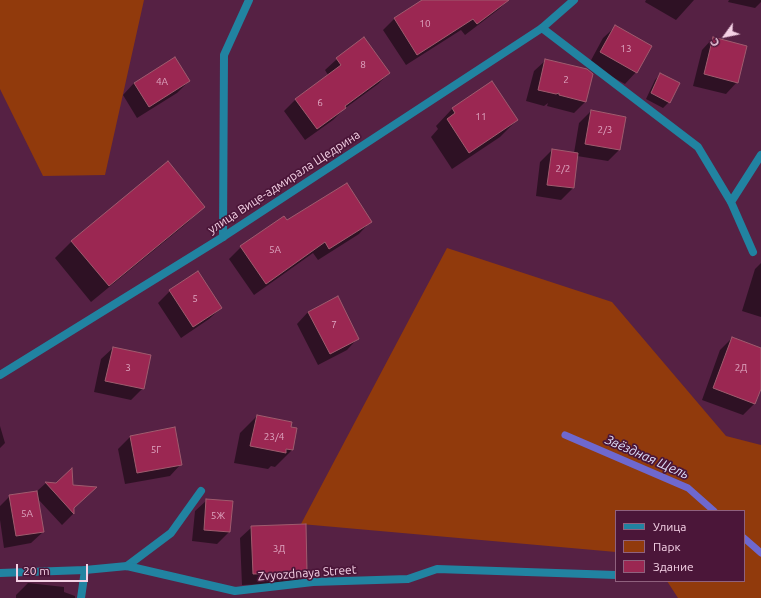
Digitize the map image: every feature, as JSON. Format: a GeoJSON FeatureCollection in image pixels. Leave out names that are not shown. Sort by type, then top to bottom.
{"type":"FeatureCollection","features":[{"type":"Feature","properties":{"kind":"street"},"geometry":{"type":"LineString","coordinates":[[223,237],[224,55],[249,0]]}},
{"type":"Feature","properties":{"kind":"street","name":"улица Вице-адмирала Щедрина"},"geometry":{"type":"LineString","coordinates":[[0,375],[223,237],[542,28],[574,0]]}},
{"type":"Feature","properties":{"kind":"street"},"geometry":{"type":"LineString","coordinates":[[542,28],[698,147],[731,202],[753,252]]}},
{"type":"Feature","properties":{"kind":"street"},"geometry":{"type":"LineString","coordinates":[[731,202],[761,155]]}},
{"type":"Feature","properties":{"kind":"street"},"geometry":{"type":"LineString","coordinates":[[127,566],[171,533],[201,491]]}},
{"type":"Feature","properties":{"kind":"street","name":"Zvyozdnaya Street"},"geometry":{"type":"LineString","coordinates":[[0,573],[85,570],[127,566],[235,591],[313,582],[408,579],[437,569],[615,575]]}},
{"type":"Feature","properties":{"kind":"street"},"geometry":{"type":"LineString","coordinates":[[81,598],[85,570]]}},
{"type":"Feature","properties":{"kind":"green space"},"geometry":{"type":"Polygon","coordinates":[[[0,0],[144,0],[105,175],[43,176],[0,89],[0,0]]]}},
{"type":"Feature","properties":{"kind":"green space"},"geometry":{"type":"Polygon","coordinates":[[[447,248],[612,302],[726,436],[761,445],[761,598],[678,598],[668,582],[745,582],[745,510],[615,510],[615,552],[301,524],[447,248]]]}},
{"type":"Feature","properties":{"kind":"building"},"geometry":{"type":"Polygon","coordinates":[[[422,0],[509,0],[477,24],[473,19],[417,55],[394,18],[422,0]]]}},
{"type":"Feature","properties":{"kind":"building"},"geometry":{"type":"Polygon","coordinates":[[[615,25],[652,46],[637,73],[600,52],[615,25]]]}},
{"type":"Feature","properties":{"kind":"building"},"geometry":{"type":"Polygon","coordinates":[[[364,37],[390,73],[345,106],[346,108],[317,129],[295,99],[341,65],[336,58],[364,37]]]}},
{"type":"Feature","properties":{"kind":"building"},"geometry":{"type":"Polygon","coordinates":[[[713,37],[747,46],[738,83],[704,74],[713,37]]]}},
{"type":"Feature","properties":{"kind":"building"},"geometry":{"type":"Polygon","coordinates":[[[175,57],[190,81],[149,107],[134,83],[175,57]]]}},
{"type":"Feature","properties":{"kind":"building"},"geometry":{"type":"Polygon","coordinates":[[[545,59],[587,69],[593,74],[586,102],[559,95],[559,93],[556,94],[538,90],[545,59]]]}},
{"type":"Feature","properties":{"kind":"building"},"geometry":{"type":"Polygon","coordinates":[[[660,73],[680,83],[670,103],[651,93],[660,73]]]}},
{"type":"Feature","properties":{"kind":"building"},"geometry":{"type":"Polygon","coordinates":[[[492,81],[518,120],[469,153],[447,119],[455,113],[452,108],[492,81]]]}},
{"type":"Feature","properties":{"kind":"building"},"geometry":{"type":"Polygon","coordinates":[[[591,110],[626,117],[620,150],[585,144],[591,110]]]}},
{"type":"Feature","properties":{"kind":"building"},"geometry":{"type":"Polygon","coordinates":[[[552,149],[578,153],[574,188],[547,185],[552,149]]]}},
{"type":"Feature","properties":{"kind":"building"},"geometry":{"type":"Polygon","coordinates":[[[168,161],[205,207],[109,286],[71,241],[168,161]]]}},
{"type":"Feature","properties":{"kind":"building"},"geometry":{"type":"Polygon","coordinates":[[[347,183],[372,222],[329,249],[325,242],[266,284],[240,246],[284,216],[287,220],[347,183]]]}},
{"type":"Feature","properties":{"kind":"building"},"geometry":{"type":"Polygon","coordinates":[[[198,271],[222,308],[193,327],[169,290],[198,271]]]}},
{"type":"Feature","properties":{"kind":"building"},"geometry":{"type":"Polygon","coordinates":[[[338,296],[359,339],[330,354],[308,312],[338,296]]]}},
{"type":"Feature","properties":{"kind":"building"},"geometry":{"type":"Polygon","coordinates":[[[732,337],[761,348],[761,389],[755,404],[713,388],[732,337]]]}},
{"type":"Feature","properties":{"kind":"building"},"geometry":{"type":"Polygon","coordinates":[[[113,347],[151,355],[144,389],[105,381],[113,347]]]}},
{"type":"Feature","properties":{"kind":"building"},"geometry":{"type":"Polygon","coordinates":[[[257,415],[292,422],[291,427],[297,428],[293,450],[286,449],[286,453],[250,446],[257,415]]]}},
{"type":"Feature","properties":{"kind":"building"},"geometry":{"type":"Polygon","coordinates":[[[175,427],[182,465],[137,473],[130,436],[175,427]]]}},
{"type":"Feature","properties":{"kind":"building"},"geometry":{"type":"Polygon","coordinates":[[[72,468],[73,485],[97,487],[74,508],[74,514],[45,482],[56,483],[72,468]]]}},
{"type":"Feature","properties":{"kind":"building"},"geometry":{"type":"Polygon","coordinates":[[[37,491],[44,532],[16,536],[9,495],[37,491]]]}},
{"type":"Feature","properties":{"kind":"building"},"geometry":{"type":"Polygon","coordinates":[[[206,499],[233,501],[230,532],[204,530],[206,499]]]}},
{"type":"Feature","properties":{"kind":"building"},"geometry":{"type":"Polygon","coordinates":[[[306,524],[307,572],[253,574],[251,526],[306,524]]]}},
{"type":"Feature","properties":{"kind":"waterway","name":"Звёздная Щель"},"geometry":{"type":"LineString","coordinates":[[565,435],[688,488],[713,510]]}},
{"type":"Feature","properties":{"kind":"waterway","name":"Звёздная Щель"},"geometry":{"type":"LineString","coordinates":[[745,539],[761,553]]}}]}
